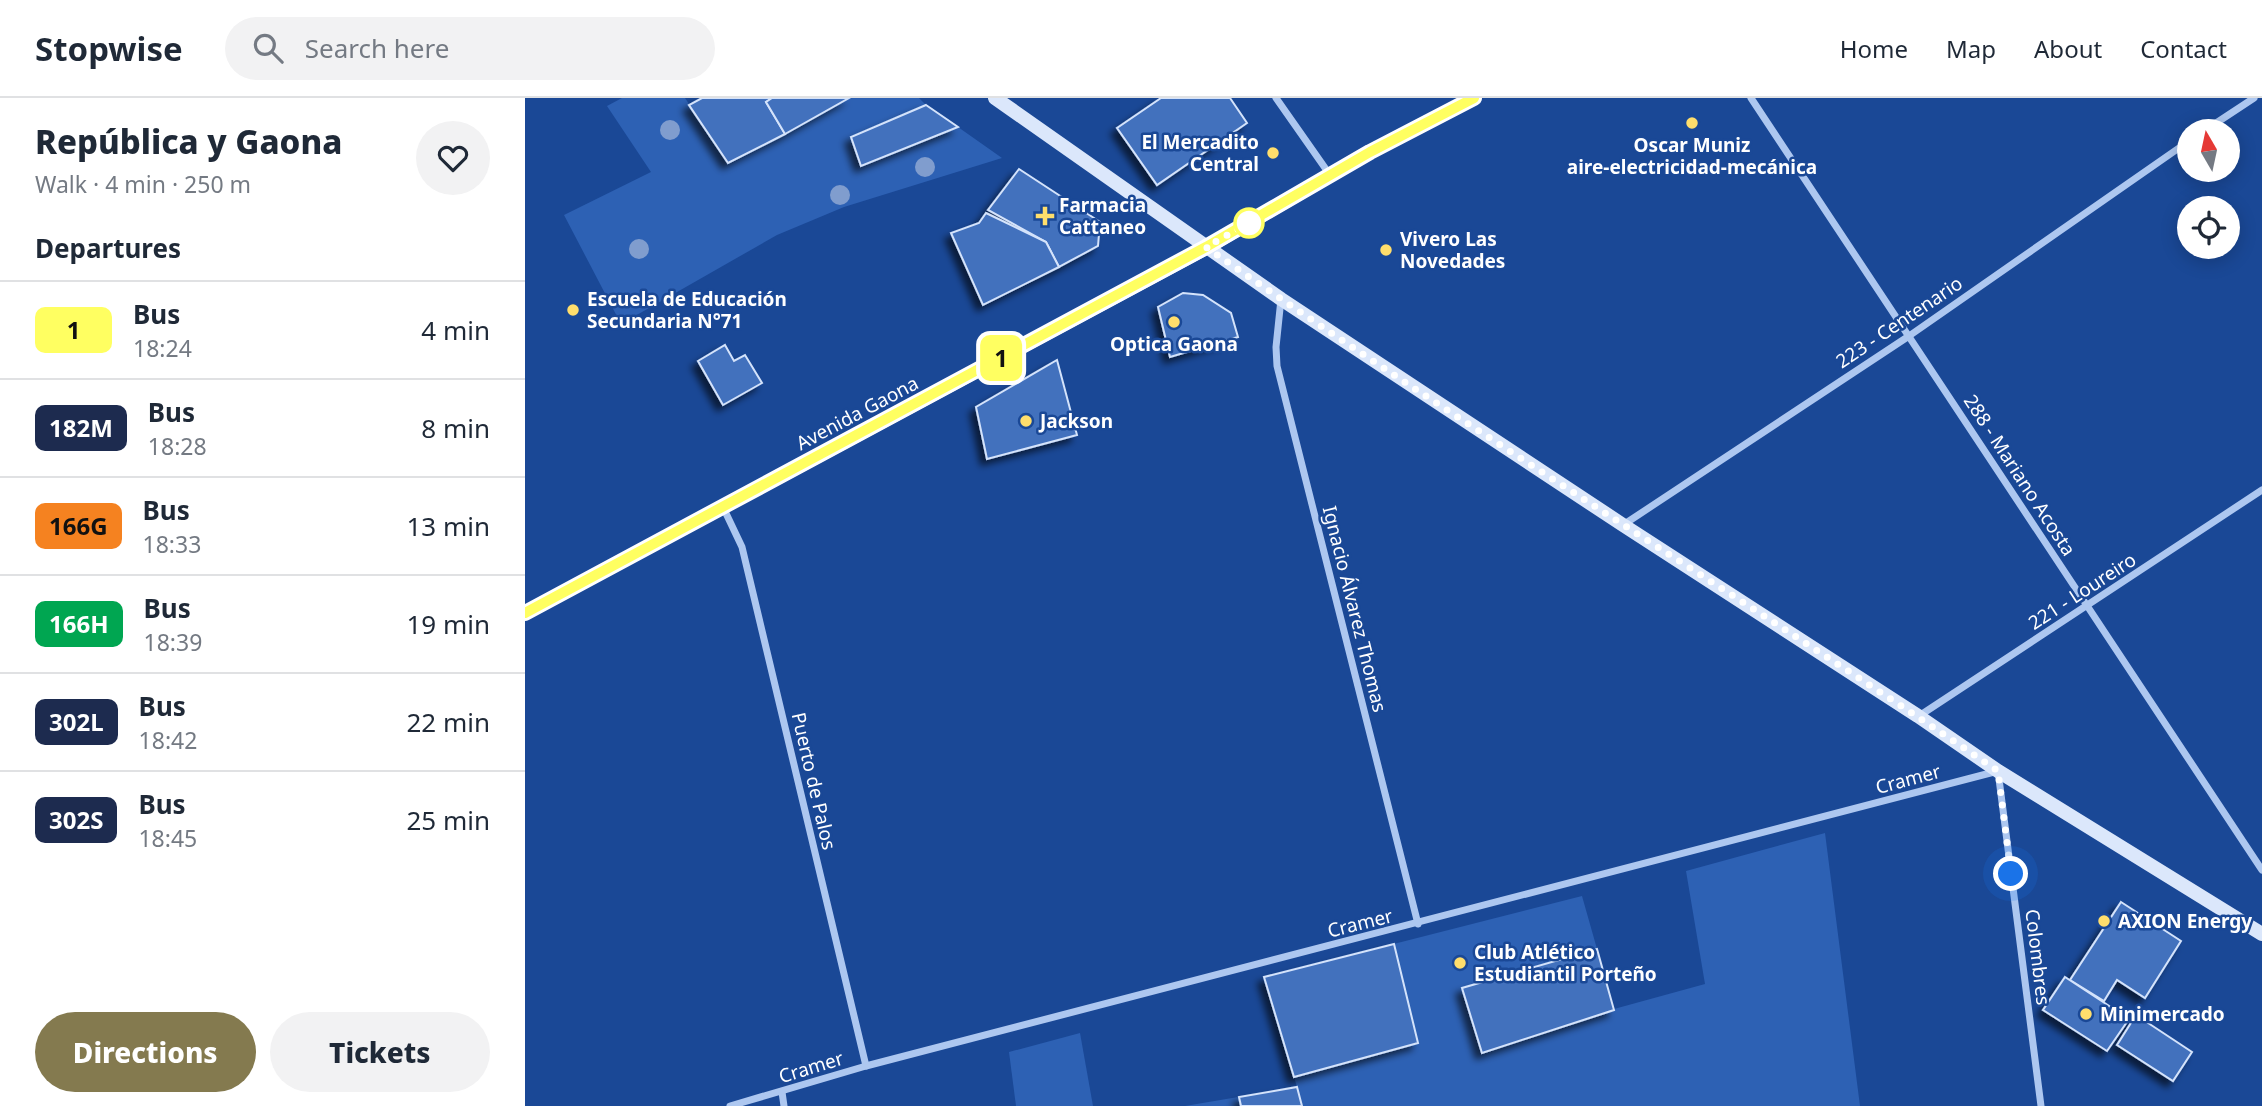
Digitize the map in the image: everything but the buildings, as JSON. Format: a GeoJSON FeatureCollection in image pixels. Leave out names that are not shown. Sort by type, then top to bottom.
{"type":"FeatureCollection","features":[{"type":"Feature","properties":{"kind":"main road"},"geometry":{"type":"LineString","coordinates":[[995,98],[1281,299],[1623,526],[1918,716],[1998,771],[2262,934]]}},
{"type":"Feature","properties":{"kind":"main road","name":"Avenida Gaona"},"geometry":{"type":"LineString","coordinates":[[525,613],[1206,247],[1473,98]]}},
{"type":"Feature","properties":{"kind":"street"},"geometry":{"type":"LineString","coordinates":[[1276,98],[1331,176]]}},
{"type":"Feature","properties":{"kind":"street","name":"288 - Mariano Acosta"},"geometry":{"type":"LineString","coordinates":[[1751,98],[2262,870]]}},
{"type":"Feature","properties":{"kind":"street"},"geometry":{"type":"LineString","coordinates":[[2222,119],[2254,98]]}},
{"type":"Feature","properties":{"kind":"street","name":"223 - Centenario"},"geometry":{"type":"LineString","coordinates":[[1623,526],[1909,336],[2177,149]]}},
{"type":"Feature","properties":{"kind":"street","name":"Ignacio Álvarez Thomas"},"geometry":{"type":"LineString","coordinates":[[1281,299],[1276,347],[1277,366],[1418,924]]}},
{"type":"Feature","properties":{"kind":"street","name":"221 - Loureiro"},"geometry":{"type":"LineString","coordinates":[[1918,716],[2262,490]]}},
{"type":"Feature","properties":{"kind":"street","name":"Puerto de Palos"},"geometry":{"type":"LineString","coordinates":[[723,507],[742,547],[866,1066]]}},
{"type":"Feature","properties":{"kind":"street","name":"Cramer"},"geometry":{"type":"LineString","coordinates":[[730,1106],[782,1093],[866,1066],[1998,771]]}},
{"type":"Feature","properties":{"kind":"street","name":"Colombres"},"geometry":{"type":"LineString","coordinates":[[1998,771],[2041,1106]]}},
{"type":"Feature","properties":{"kind":"street"},"geometry":{"type":"LineString","coordinates":[[782,1093],[784,1106]]}},
{"type":"Feature","properties":{"kind":"shaded area"},"geometry":{"type":"Polygon","coordinates":[[[622,98],[685,98],[729,163],[849,98],[919,98],[926,105],[851,136],[861,165],[958,127],[1002,158],[844,207],[777,235],[621,324],[564,215],[651,172],[607,106],[622,98]]]}},
{"type":"Feature","properties":{"kind":"shaded area","name":"Club Atlético Estudiantil Porteño"},"geometry":{"type":"Polygon","coordinates":[[[1825,833],[1860,1106],[1185,1106],[1297,1087],[1264,977],[1582,896],[1614,1009],[1705,984],[1686,871],[1825,833]]]}},
{"type":"Feature","properties":{"kind":"shaded area"},"geometry":{"type":"Polygon","coordinates":[[[1080,1033],[1093,1106],[1016,1106],[1009,1052],[1080,1033]]]}},
{"type":"Feature","properties":{"kind":"bus line","name":"1"},"geometry":{"type":"LineString","coordinates":[[525,613],[1206,247],[1370,152],[1474,98]]}},
{"type":"Feature","properties":{"kind":"place","name":"Oscar Muniz aire-electricidad-mecánica"},"geometry":{"type":"Point","coordinates":[1692,123]}},
{"type":"Feature","properties":{"kind":"place","name":"El Mercadito Central"},"geometry":{"type":"Point","coordinates":[1273,153]}},
{"type":"Feature","properties":{"kind":"place","name":"Farmacia Cattaneo"},"geometry":{"type":"Point","coordinates":[1045,216]}},
{"type":"Feature","properties":{"kind":"place","name":"Vivero Las Novedades"},"geometry":{"type":"Point","coordinates":[1386,250]}},
{"type":"Feature","properties":{"kind":"place","name":"Escuela de Educación Secundaria N°71"},"geometry":{"type":"Point","coordinates":[573,310]}},
{"type":"Feature","properties":{"kind":"place","name":"Optica Gaona"},"geometry":{"type":"Point","coordinates":[1174,322]}},
{"type":"Feature","properties":{"kind":"place","name":"Jackson"},"geometry":{"type":"Point","coordinates":[1026,421]}},
{"type":"Feature","properties":{"kind":"place","name":"AXION Energy"},"geometry":{"type":"Point","coordinates":[2104,921]}},
{"type":"Feature","properties":{"kind":"place","name":"Club Atlético Estudiantil Porteño"},"geometry":{"type":"Point","coordinates":[1460,963]}},
{"type":"Feature","properties":{"kind":"place","name":"Minimercado"},"geometry":{"type":"Point","coordinates":[2086,1014]}},
{"type":"Feature","properties":{"kind":"route"},"geometry":{"type":"LineString","coordinates":[[1249,223],[1206,247],[1623,526],[1918,716],[1998,771],[2011,874]]}}]}
